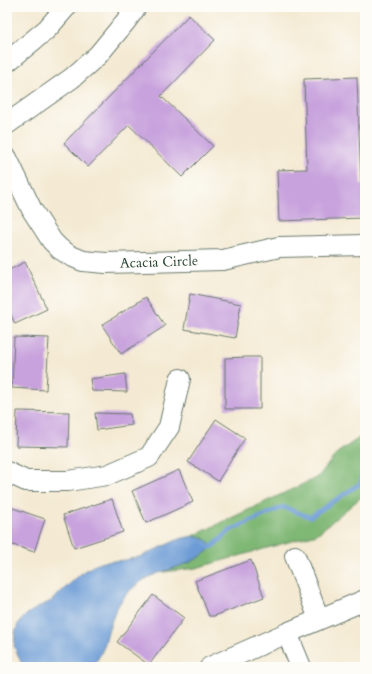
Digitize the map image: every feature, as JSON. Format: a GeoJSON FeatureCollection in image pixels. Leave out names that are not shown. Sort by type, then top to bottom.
{"type":"FeatureCollection","features":[{"type":"Feature","properties":{"kind":"street"},"geometry":{"type":"LineString","coordinates":[[7,62],[47,29],[66,7]]}},
{"type":"Feature","properties":{"kind":"street"},"geometry":{"type":"LineString","coordinates":[[7,124],[72,78],[98,55],[136,7]]}},
{"type":"Feature","properties":{"kind":"street","name":"Acacia Circle"},"geometry":{"type":"LineString","coordinates":[[7,158],[32,210],[52,241],[65,253],[83,261],[106,263],[223,260],[279,247],[365,245]]}},
{"type":"Feature","properties":{"kind":"street"},"geometry":{"type":"LineString","coordinates":[[7,472],[26,481],[68,481],[107,475],[149,457],[169,427],[180,379]]}},
{"type":"Feature","properties":{"kind":"street"},"geometry":{"type":"LineString","coordinates":[[295,556],[319,619]]}},
{"type":"Feature","properties":{"kind":"street"},"geometry":{"type":"LineString","coordinates":[[210,667],[365,600]]}},
{"type":"Feature","properties":{"kind":"street"},"geometry":{"type":"LineString","coordinates":[[287,633],[301,667]]}},
{"type":"Feature","properties":{"kind":"green space"},"geometry":{"type":"Polygon","coordinates":[[[365,434],[365,494],[317,534],[196,568],[164,572],[191,562],[204,538],[193,536],[318,477],[337,453],[365,434]]]}},
{"type":"Feature","properties":{"kind":"water"},"geometry":{"type":"Polygon","coordinates":[[[193,536],[206,540],[212,547],[204,555],[194,560],[143,580],[122,599],[112,619],[103,649],[93,667],[23,667],[14,646],[15,633],[18,624],[27,614],[51,601],[84,571],[95,565],[103,562],[126,560],[142,556],[179,539],[193,536]]]}},
{"type":"Feature","properties":{"kind":"building"},"geometry":{"type":"Polygon","coordinates":[[[189,15],[215,40],[161,96],[213,146],[182,177],[129,125],[88,167],[64,143],[189,15]]]}},
{"type":"Feature","properties":{"kind":"building"},"geometry":{"type":"Polygon","coordinates":[[[357,77],[361,185],[365,185],[365,209],[363,209],[363,218],[279,221],[277,170],[307,169],[304,79],[357,77]]]}},
{"type":"Feature","properties":{"kind":"building"},"geometry":{"type":"Polygon","coordinates":[[[25,262],[47,309],[15,324],[7,306],[7,271],[25,262]]]}},
{"type":"Feature","properties":{"kind":"building"},"geometry":{"type":"Polygon","coordinates":[[[190,294],[241,304],[235,338],[184,329],[190,294]]]}},
{"type":"Feature","properties":{"kind":"building"},"geometry":{"type":"Polygon","coordinates":[[[146,297],[165,326],[121,354],[102,325],[146,297]]]}},
{"type":"Feature","properties":{"kind":"building"},"geometry":{"type":"Polygon","coordinates":[[[14,337],[49,338],[46,390],[12,388],[14,337]]]}},
{"type":"Feature","properties":{"kind":"building"},"geometry":{"type":"Polygon","coordinates":[[[260,357],[260,409],[225,409],[225,358],[260,357]]]}},
{"type":"Feature","properties":{"kind":"building"},"geometry":{"type":"Polygon","coordinates":[[[125,374],[127,392],[92,391],[90,379],[125,374]]]}},
{"type":"Feature","properties":{"kind":"building"},"geometry":{"type":"Polygon","coordinates":[[[17,411],[69,412],[68,447],[16,446],[17,411]]]}},
{"type":"Feature","properties":{"kind":"building"},"geometry":{"type":"Polygon","coordinates":[[[95,413],[130,414],[132,425],[97,430],[95,413]]]}},
{"type":"Feature","properties":{"kind":"building"},"geometry":{"type":"Polygon","coordinates":[[[216,419],[245,438],[218,481],[188,462],[216,419]]]}},
{"type":"Feature","properties":{"kind":"building"},"geometry":{"type":"Polygon","coordinates":[[[179,470],[193,502],[146,523],[132,491],[179,470]]]}},
{"type":"Feature","properties":{"kind":"building"},"geometry":{"type":"Polygon","coordinates":[[[112,499],[123,532],[74,548],[63,515],[112,499]]]}},
{"type":"Feature","properties":{"kind":"building"},"geometry":{"type":"Polygon","coordinates":[[[7,506],[45,519],[34,552],[7,543],[7,506]]]}},
{"type":"Feature","properties":{"kind":"building"},"geometry":{"type":"Polygon","coordinates":[[[251,560],[264,597],[214,616],[209,616],[195,581],[251,560]]]}},
{"type":"Feature","properties":{"kind":"building"},"geometry":{"type":"Polygon","coordinates":[[[153,595],[184,618],[149,665],[117,642],[153,595]]]}},
{"type":"Feature","properties":{"kind":"waterway"},"geometry":{"type":"LineString","coordinates":[[207,548],[212,547],[231,530],[283,507],[310,517],[361,483],[365,445]]}}]}
